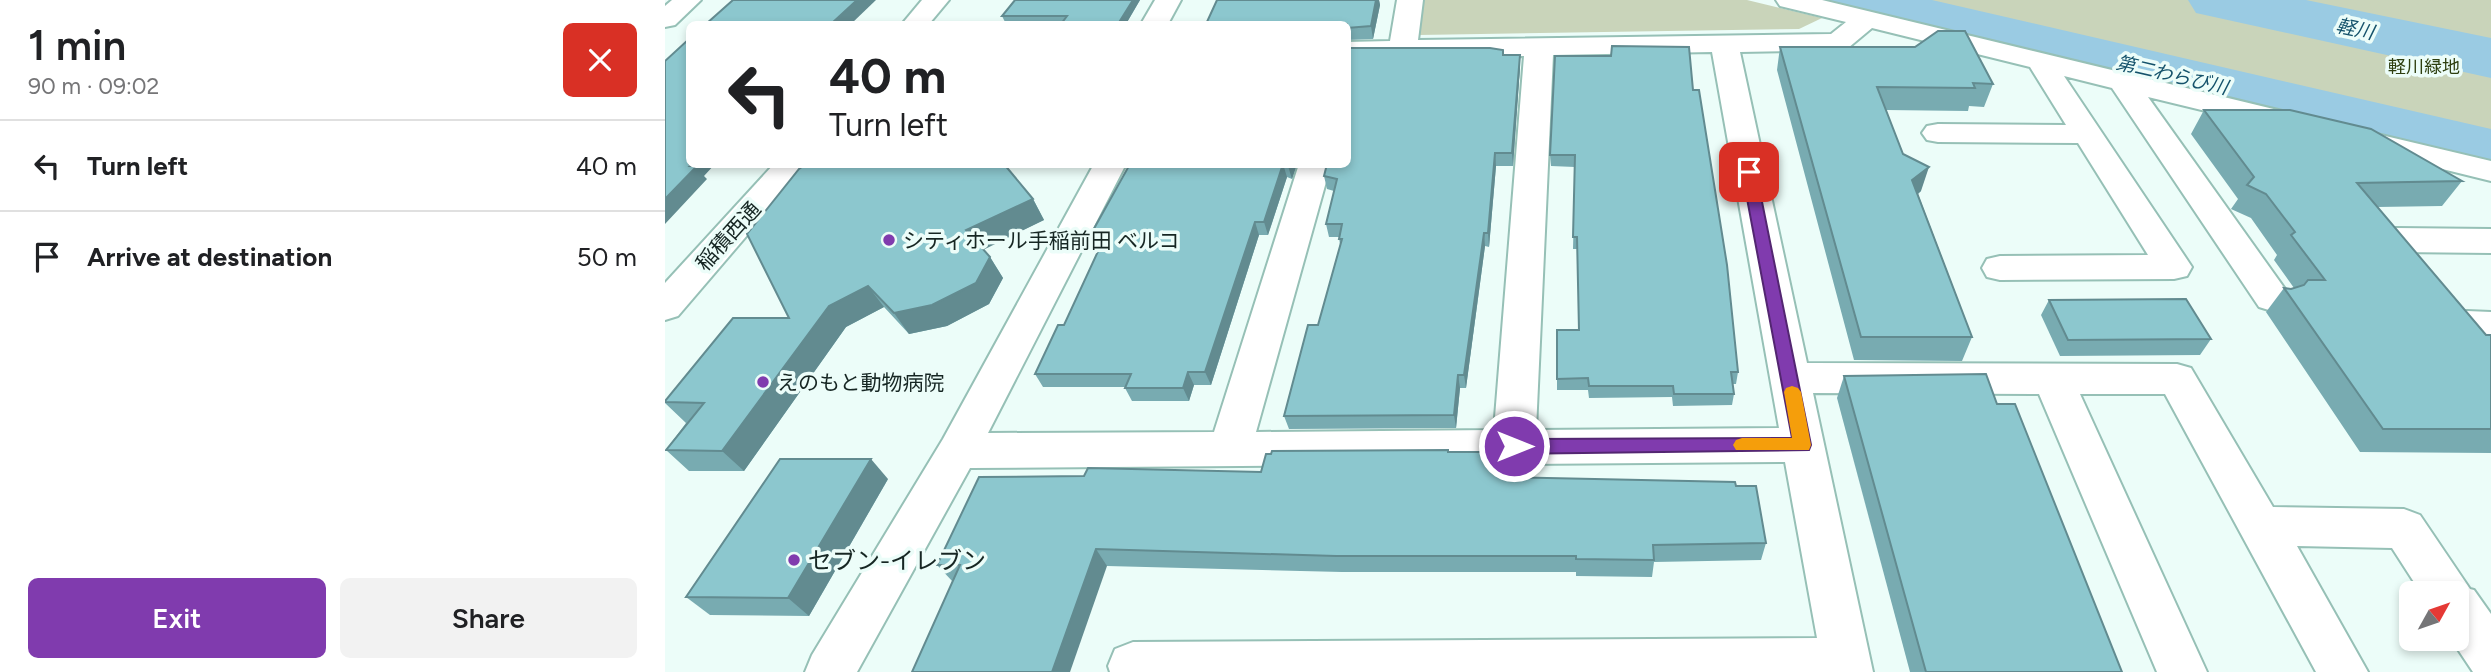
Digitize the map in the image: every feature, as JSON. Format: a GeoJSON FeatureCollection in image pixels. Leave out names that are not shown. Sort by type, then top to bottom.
{"type":"FeatureCollection","features":[{"type":"Feature","properties":{"kind":"street"},"geometry":{"type":"LineString","coordinates":[[665,19],[688,0]]}},
{"type":"Feature","properties":{"kind":"street"},"geometry":{"type":"LineString","coordinates":[[918,21],[936,0]]}},
{"type":"Feature","properties":{"kind":"street"},"geometry":{"type":"LineString","coordinates":[[1157,21],[1168,0]]}},
{"type":"Feature","properties":{"kind":"street"},"geometry":{"type":"LineString","coordinates":[[1403,49],[1410,0]]}},
{"type":"Feature","properties":{"kind":"street"},"geometry":{"type":"LineString","coordinates":[[1789,0],[2491,171]]}},
{"type":"Feature","properties":{"kind":"street"},"geometry":{"type":"LineString","coordinates":[[1351,52],[1838,42],[1867,19]]}},
{"type":"Feature","properties":{"kind":"street"},"geometry":{"type":"LineString","coordinates":[[1133,666],[1847,667],[1724,43]]}},
{"type":"Feature","properties":{"kind":"street"},"geometry":{"type":"LineString","coordinates":[[1514,446],[1539,46]]}},
{"type":"Feature","properties":{"kind":"street"},"geometry":{"type":"LineString","coordinates":[[2000,268],[2174,267],[2040,61]]}},
{"type":"Feature","properties":{"kind":"street"},"geometry":{"type":"LineString","coordinates":[[2123,82],[2272,298]]}},
{"type":"Feature","properties":{"kind":"street"},"geometry":{"type":"LineString","coordinates":[[1938,133],[2088,134]]}},
{"type":"Feature","properties":{"kind":"street","name":"稲積西通"},"geometry":{"type":"LineString","coordinates":[[665,307],[788,168]]}},
{"type":"Feature","properties":{"kind":"street"},"geometry":{"type":"LineString","coordinates":[[830,672],[958,451],[1108,168]]}},
{"type":"Feature","properties":{"kind":"street"},"geometry":{"type":"LineString","coordinates":[[1230,449],[1314,168]]}},
{"type":"Feature","properties":{"kind":"street"},"geometry":{"type":"LineString","coordinates":[[2396,240],[2491,240]]}},
{"type":"Feature","properties":{"kind":"street"},"geometry":{"type":"LineString","coordinates":[[1789,378],[2177,379],[2343,672]]}},
{"type":"Feature","properties":{"kind":"street"},"geometry":{"type":"LineString","coordinates":[[2053,379],[2182,672]]}},
{"type":"Feature","properties":{"kind":"street"},"geometry":{"type":"LineString","coordinates":[[958,451],[1802,445]]}},
{"type":"Feature","properties":{"kind":"street"},"geometry":{"type":"LineString","coordinates":[[2260,526],[2404,529],[2440,581]]}},
{"type":"Feature","properties":{"kind":"street"},"geometry":{"type":"LineString","coordinates":[[2469,624],[2491,656]]}},
{"type":"Feature","properties":{"kind":"green space"},"geometry":{"type":"Polygon","coordinates":[[[1424,0],[1747,0],[1822,18],[1799,29],[1419,35],[1424,0]]]}},
{"type":"Feature","properties":{"kind":"green space","name":"軽川緑地"},"geometry":{"type":"Polygon","coordinates":[[[1864,0],[2491,0],[2491,150],[1864,0]]]}},
{"type":"Feature","properties":{"kind":"building"},"geometry":{"type":"Polygon","coordinates":[[[733,0],[857,0],[834,21],[709,21],[733,0]]]}},
{"type":"Feature","properties":{"kind":"building"},"geometry":{"type":"Polygon","coordinates":[[[1015,0],[1133,0],[1120,21],[1063,21],[1067,16],[1002,16],[1015,0]]]}},
{"type":"Feature","properties":{"kind":"building"},"geometry":{"type":"Polygon","coordinates":[[[1217,0],[1376,0],[1371,26],[1351,28],[1351,21],[1207,21],[1217,0]]]}},
{"type":"Feature","properties":{"kind":"building"},"geometry":{"type":"Polygon","coordinates":[[[1938,31],[1965,31],[1993,84],[1973,83],[1975,88],[1877,87],[1903,154],[1929,167],[1912,180],[1972,337],[1861,337],[1780,47],[1915,47],[1938,31]]]}},
{"type":"Feature","properties":{"kind":"building"},"geometry":{"type":"Polygon","coordinates":[[[686,42],[686,168],[695,168],[665,199],[665,61],[686,42]]]}},
{"type":"Feature","properties":{"kind":"building"},"geometry":{"type":"Polygon","coordinates":[[[1612,46],[1689,47],[1693,90],[1699,90],[1727,265],[1738,372],[1731,372],[1734,394],[1674,394],[1673,386],[1589,386],[1588,378],[1557,379],[1557,330],[1579,330],[1577,237],[1573,237],[1575,155],[1550,155],[1555,56],[1611,56],[1612,46]]]}},
{"type":"Feature","properties":{"kind":"building"},"geometry":{"type":"Polygon","coordinates":[[[1351,48],[1490,48],[1503,50],[1503,55],[1520,55],[1512,153],[1495,153],[1488,233],[1484,233],[1464,375],[1458,375],[1454,415],[1284,416],[1308,325],[1318,325],[1342,239],[1339,239],[1342,224],[1326,224],[1337,179],[1324,176],[1326,168],[1351,168],[1351,48]]]}},
{"type":"Feature","properties":{"kind":"building"},"geometry":{"type":"Polygon","coordinates":[[[2204,110],[2290,110],[2371,129],[2462,181],[2357,183],[2486,335],[2491,335],[2491,429],[2383,429],[2284,288],[2304,285],[2308,280],[2325,280],[2291,235],[2295,232],[2266,194],[2247,185],[2254,177],[2204,110]]]}},
{"type":"Feature","properties":{"kind":"building","name":"シティホール手稲前田 ベルコ"},"geometry":{"type":"Polygon","coordinates":[[[1007,168],[1033,199],[966,230],[990,257],[976,283],[932,305],[894,313],[868,286],[829,306],[722,451],[666,450],[704,403],[665,401],[733,318],[789,318],[747,234],[799,169],[1007,168]]]}},
{"type":"Feature","properties":{"kind":"building"},"geometry":{"type":"Polygon","coordinates":[[[1128,168],[1282,168],[1264,222],[1255,222],[1205,372],[1188,372],[1183,388],[1125,388],[1131,374],[1035,374],[1058,325],[1064,325],[1100,247],[1096,247],[1103,234],[1091,234],[1128,168]]]}},
{"type":"Feature","properties":{"kind":"building"},"geometry":{"type":"Polygon","coordinates":[[[2186,299],[2211,339],[2068,340],[2049,300],[2186,299]]]}},
{"type":"Feature","properties":{"kind":"building"},"geometry":{"type":"Polygon","coordinates":[[[1986,374],[1997,404],[2015,404],[2122,672],[1926,672],[1844,376],[1986,374]]]}},
{"type":"Feature","properties":{"kind":"building"},"geometry":{"type":"Polygon","coordinates":[[[1272,451],[1501,452],[1500,477],[1735,482],[1736,486],[1756,486],[1766,543],[1653,545],[1654,560],[1576,559],[1576,556],[1336,556],[1096,549],[1052,672],[912,672],[960,565],[937,565],[979,477],[1084,476],[1088,468],[1261,472],[1266,454],[1271,454],[1272,451]]]}},
{"type":"Feature","properties":{"kind":"building"},"geometry":{"type":"Polygon","coordinates":[[[780,459],[871,459],[788,598],[686,597],[780,459]]]}},
{"type":"Feature","properties":{"kind":"waterway","name":"第二わらび川"},"geometry":{"type":"LineString","coordinates":[[1853,0],[2491,151]]}},
{"type":"Feature","properties":{"kind":"waterway","name":"軽川"},"geometry":{"type":"LineString","coordinates":[[2218,0],[2491,58]]}},
{"type":"Feature","properties":{"kind":"slow traffic"},"geometry":{"type":"LineString","coordinates":[[1742,445],[1802,445],[1792,392]]}},
{"type":"Feature","properties":{"kind":"place","name":"シティホール手稲前田 ベルコ"},"geometry":{"type":"Point","coordinates":[889,240]}},
{"type":"Feature","properties":{"kind":"place","name":"えのもと動物病院"},"geometry":{"type":"Point","coordinates":[763,382]}},
{"type":"Feature","properties":{"kind":"place","name":"セブン-イレブン"},"geometry":{"type":"Point","coordinates":[794,560]}},
{"type":"Feature","properties":{"kind":"route"},"geometry":{"type":"LineString","coordinates":[[1514,446],[1802,445],[1749,172]]}}]}
